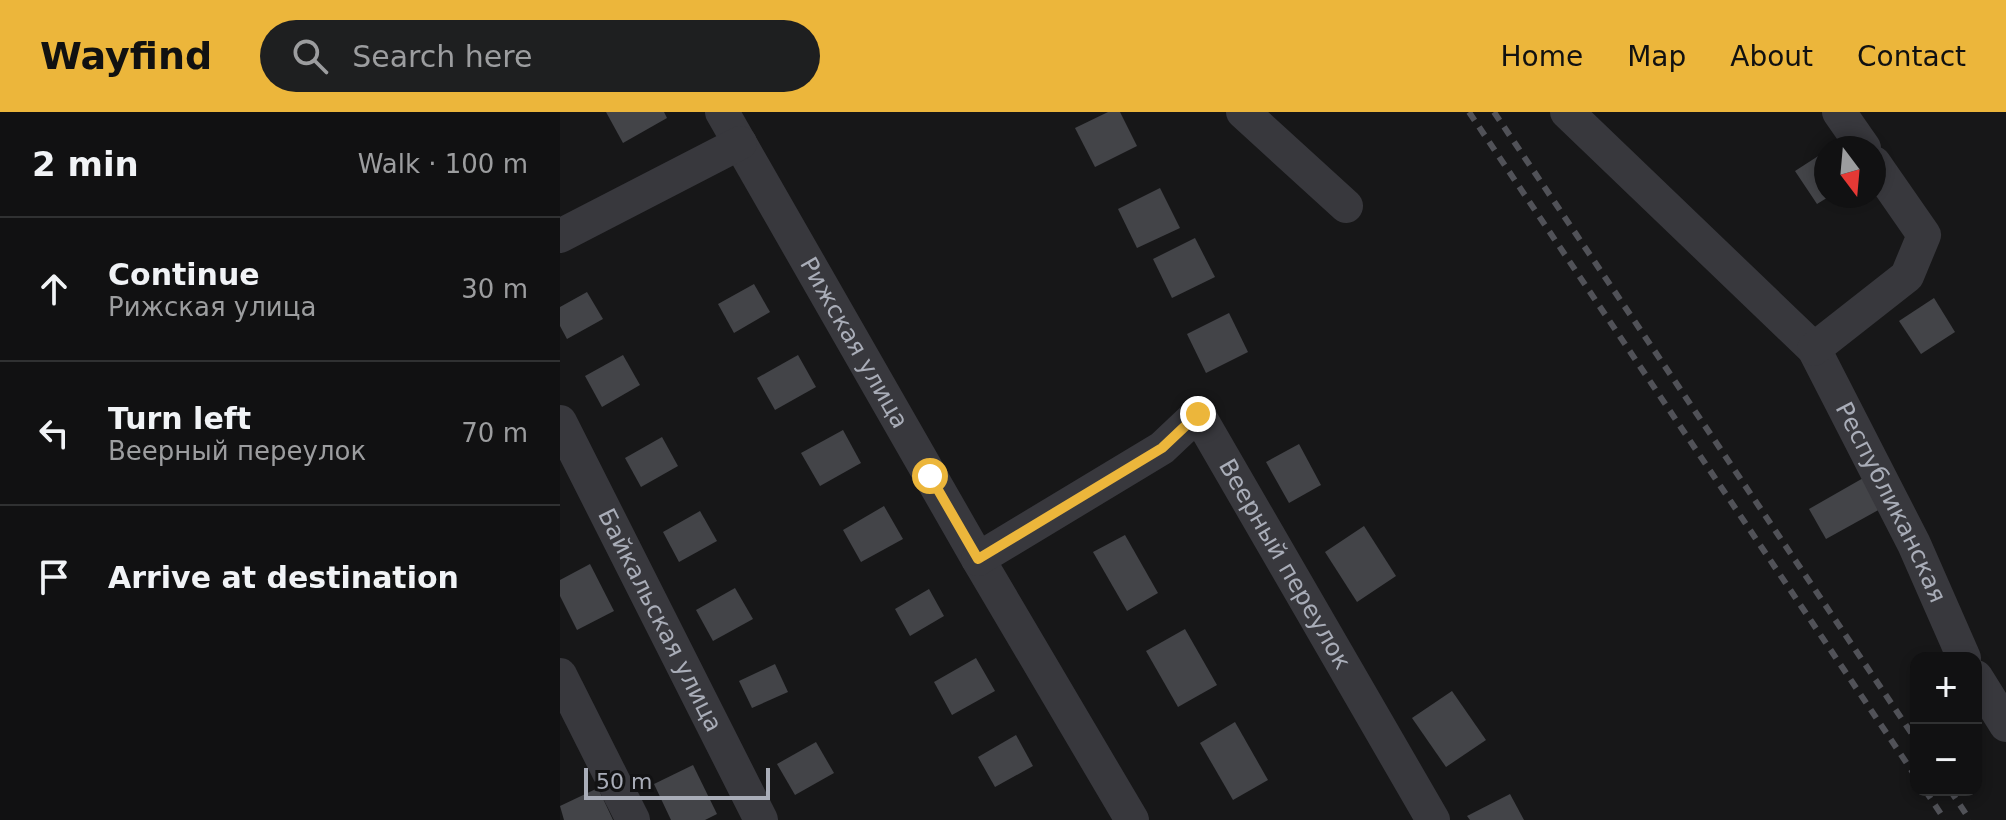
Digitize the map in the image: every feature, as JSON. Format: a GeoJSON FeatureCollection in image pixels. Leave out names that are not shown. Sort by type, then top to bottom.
{"type":"FeatureCollection","features":[{"type":"Feature","properties":{"kind":"street","name":"Рижская улица"},"geometry":{"type":"LineString","coordinates":[[722,112],[978,559],[1132,820]]}},
{"type":"Feature","properties":{"kind":"street"},"geometry":{"type":"LineString","coordinates":[[1243,112],[1346,206]]}},
{"type":"Feature","properties":{"kind":"street","name":"Республиканская"},"geometry":{"type":"LineString","coordinates":[[1567,112],[1814,349],[1914,544],[1961,652]]}},
{"type":"Feature","properties":{"kind":"street"},"geometry":{"type":"LineString","coordinates":[[1839,112],[1856,136]]}},
{"type":"Feature","properties":{"kind":"street"},"geometry":{"type":"LineString","coordinates":[[560,235],[740,143]]}},
{"type":"Feature","properties":{"kind":"street"},"geometry":{"type":"LineString","coordinates":[[1814,349],[1907,276],[1924,235],[1886,180]]}},
{"type":"Feature","properties":{"kind":"street","name":"Веерный переулок"},"geometry":{"type":"LineString","coordinates":[[978,559],[1162,448],[1198,414],[1433,820]]}},
{"type":"Feature","properties":{"kind":"street","name":"Байкальская улица"},"geometry":{"type":"LineString","coordinates":[[560,422],[761,820]]}},
{"type":"Feature","properties":{"kind":"street"},"geometry":{"type":"LineString","coordinates":[[560,675],[633,820]]}},
{"type":"Feature","properties":{"kind":"street"},"geometry":{"type":"LineString","coordinates":[[1982,687],[2006,725]]}},
{"type":"Feature","properties":{"kind":"building"},"geometry":{"type":"Polygon","coordinates":[[[606,112],[664,112],[667,118],[623,143],[606,112]]]}},
{"type":"Feature","properties":{"kind":"building"},"geometry":{"type":"Polygon","coordinates":[[[1108,112],[1120,112],[1137,146],[1095,167],[1075,128],[1108,112]]]}},
{"type":"Feature","properties":{"kind":"building"},"geometry":{"type":"Polygon","coordinates":[[[1814,159],[1814,200],[1795,171],[1814,159]]]}},
{"type":"Feature","properties":{"kind":"building"},"geometry":{"type":"Polygon","coordinates":[[[1160,188],[1180,228],[1137,248],[1118,209],[1160,188]]]}},
{"type":"Feature","properties":{"kind":"building"},"geometry":{"type":"Polygon","coordinates":[[[1195,238],[1215,277],[1172,298],[1153,259],[1195,238]]]}},
{"type":"Feature","properties":{"kind":"building"},"geometry":{"type":"Polygon","coordinates":[[[754,284],[770,312],[734,333],[718,304],[754,284]]]}},
{"type":"Feature","properties":{"kind":"building"},"geometry":{"type":"Polygon","coordinates":[[[587,292],[603,319],[567,339],[560,326],[560,307],[587,292]]]}},
{"type":"Feature","properties":{"kind":"building"},"geometry":{"type":"Polygon","coordinates":[[[1934,298],[1955,332],[1921,354],[1899,321],[1934,298]]]}},
{"type":"Feature","properties":{"kind":"building"},"geometry":{"type":"Polygon","coordinates":[[[1229,313],[1248,352],[1206,373],[1187,334],[1229,313]]]}},
{"type":"Feature","properties":{"kind":"building"},"geometry":{"type":"Polygon","coordinates":[[[623,355],[640,385],[602,407],[585,376],[623,355]]]}},
{"type":"Feature","properties":{"kind":"building"},"geometry":{"type":"Polygon","coordinates":[[[798,355],[816,387],[775,410],[757,378],[798,355]]]}},
{"type":"Feature","properties":{"kind":"building"},"geometry":{"type":"Polygon","coordinates":[[[843,430],[861,463],[820,486],[801,453],[843,430]]]}},
{"type":"Feature","properties":{"kind":"building"},"geometry":{"type":"Polygon","coordinates":[[[662,437],[678,466],[641,487],[625,458],[662,437]]]}},
{"type":"Feature","properties":{"kind":"building"},"geometry":{"type":"Polygon","coordinates":[[[1299,444],[1321,485],[1289,503],[1266,462],[1299,444]]]}},
{"type":"Feature","properties":{"kind":"building"},"geometry":{"type":"Polygon","coordinates":[[[1865,477],[1882,508],[1826,539],[1809,509],[1865,477]]]}},
{"type":"Feature","properties":{"kind":"building"},"geometry":{"type":"Polygon","coordinates":[[[884,506],[903,539],[861,562],[843,530],[884,506]]]}},
{"type":"Feature","properties":{"kind":"building"},"geometry":{"type":"Polygon","coordinates":[[[700,511],[717,541],[679,562],[663,532],[700,511]]]}},
{"type":"Feature","properties":{"kind":"building"},"geometry":{"type":"Polygon","coordinates":[[[1364,526],[1396,576],[1357,602],[1325,552],[1364,526]]]}},
{"type":"Feature","properties":{"kind":"building"},"geometry":{"type":"Polygon","coordinates":[[[1125,535],[1158,593],[1127,611],[1093,552],[1125,535]]]}},
{"type":"Feature","properties":{"kind":"building"},"geometry":{"type":"Polygon","coordinates":[[[590,564],[614,611],[577,630],[560,596],[560,580],[590,564]]]}},
{"type":"Feature","properties":{"kind":"building"},"geometry":{"type":"Polygon","coordinates":[[[735,588],[753,619],[713,641],[696,610],[735,588]]]}},
{"type":"Feature","properties":{"kind":"building"},"geometry":{"type":"Polygon","coordinates":[[[929,589],[944,616],[910,636],[895,609],[929,589]]]}},
{"type":"Feature","properties":{"kind":"building"},"geometry":{"type":"Polygon","coordinates":[[[1185,629],[1217,685],[1178,707],[1146,651],[1185,629]]]}},
{"type":"Feature","properties":{"kind":"building"},"geometry":{"type":"Polygon","coordinates":[[[976,658],[995,691],[952,715],[934,682],[976,658]]]}},
{"type":"Feature","properties":{"kind":"building"},"geometry":{"type":"Polygon","coordinates":[[[775,664],[788,692],[752,708],[739,681],[775,664]]]}},
{"type":"Feature","properties":{"kind":"building"},"geometry":{"type":"Polygon","coordinates":[[[1452,691],[1486,740],[1446,767],[1412,718],[1452,691]]]}},
{"type":"Feature","properties":{"kind":"building"},"geometry":{"type":"Polygon","coordinates":[[[1235,722],[1268,780],[1233,800],[1200,743],[1235,722]]]}},
{"type":"Feature","properties":{"kind":"building"},"geometry":{"type":"Polygon","coordinates":[[[1016,735],[1033,766],[995,787],[978,757],[1016,735]]]}},
{"type":"Feature","properties":{"kind":"building"},"geometry":{"type":"Polygon","coordinates":[[[816,742],[834,773],[795,795],[777,764],[816,742]]]}},
{"type":"Feature","properties":{"kind":"building"},"geometry":{"type":"Polygon","coordinates":[[[693,765],[717,814],[705,820],[671,820],[654,784],[693,765]]]}},
{"type":"Feature","properties":{"kind":"building"},"geometry":{"type":"Polygon","coordinates":[[[598,788],[613,820],[564,820],[560,806],[598,788]]]}},
{"type":"Feature","properties":{"kind":"building"},"geometry":{"type":"Polygon","coordinates":[[[1510,794],[1524,820],[1470,820],[1467,816],[1510,794]]]}},
{"type":"Feature","properties":{"kind":"railway"},"geometry":{"type":"LineString","coordinates":[[1469,112],[1910,768]]}},
{"type":"Feature","properties":{"kind":"railway"},"geometry":{"type":"LineString","coordinates":[[1494,112],[1910,731]]}},
{"type":"Feature","properties":{"kind":"railway"},"geometry":{"type":"LineString","coordinates":[[1929,796],[1945,820]]}},
{"type":"Feature","properties":{"kind":"railway"},"geometry":{"type":"LineString","coordinates":[[1954,796],[1970,820]]}},
{"type":"Feature","properties":{"kind":"route"},"geometry":{"type":"LineString","coordinates":[[930,476],[978,559],[1162,448],[1198,414]]}}]}
